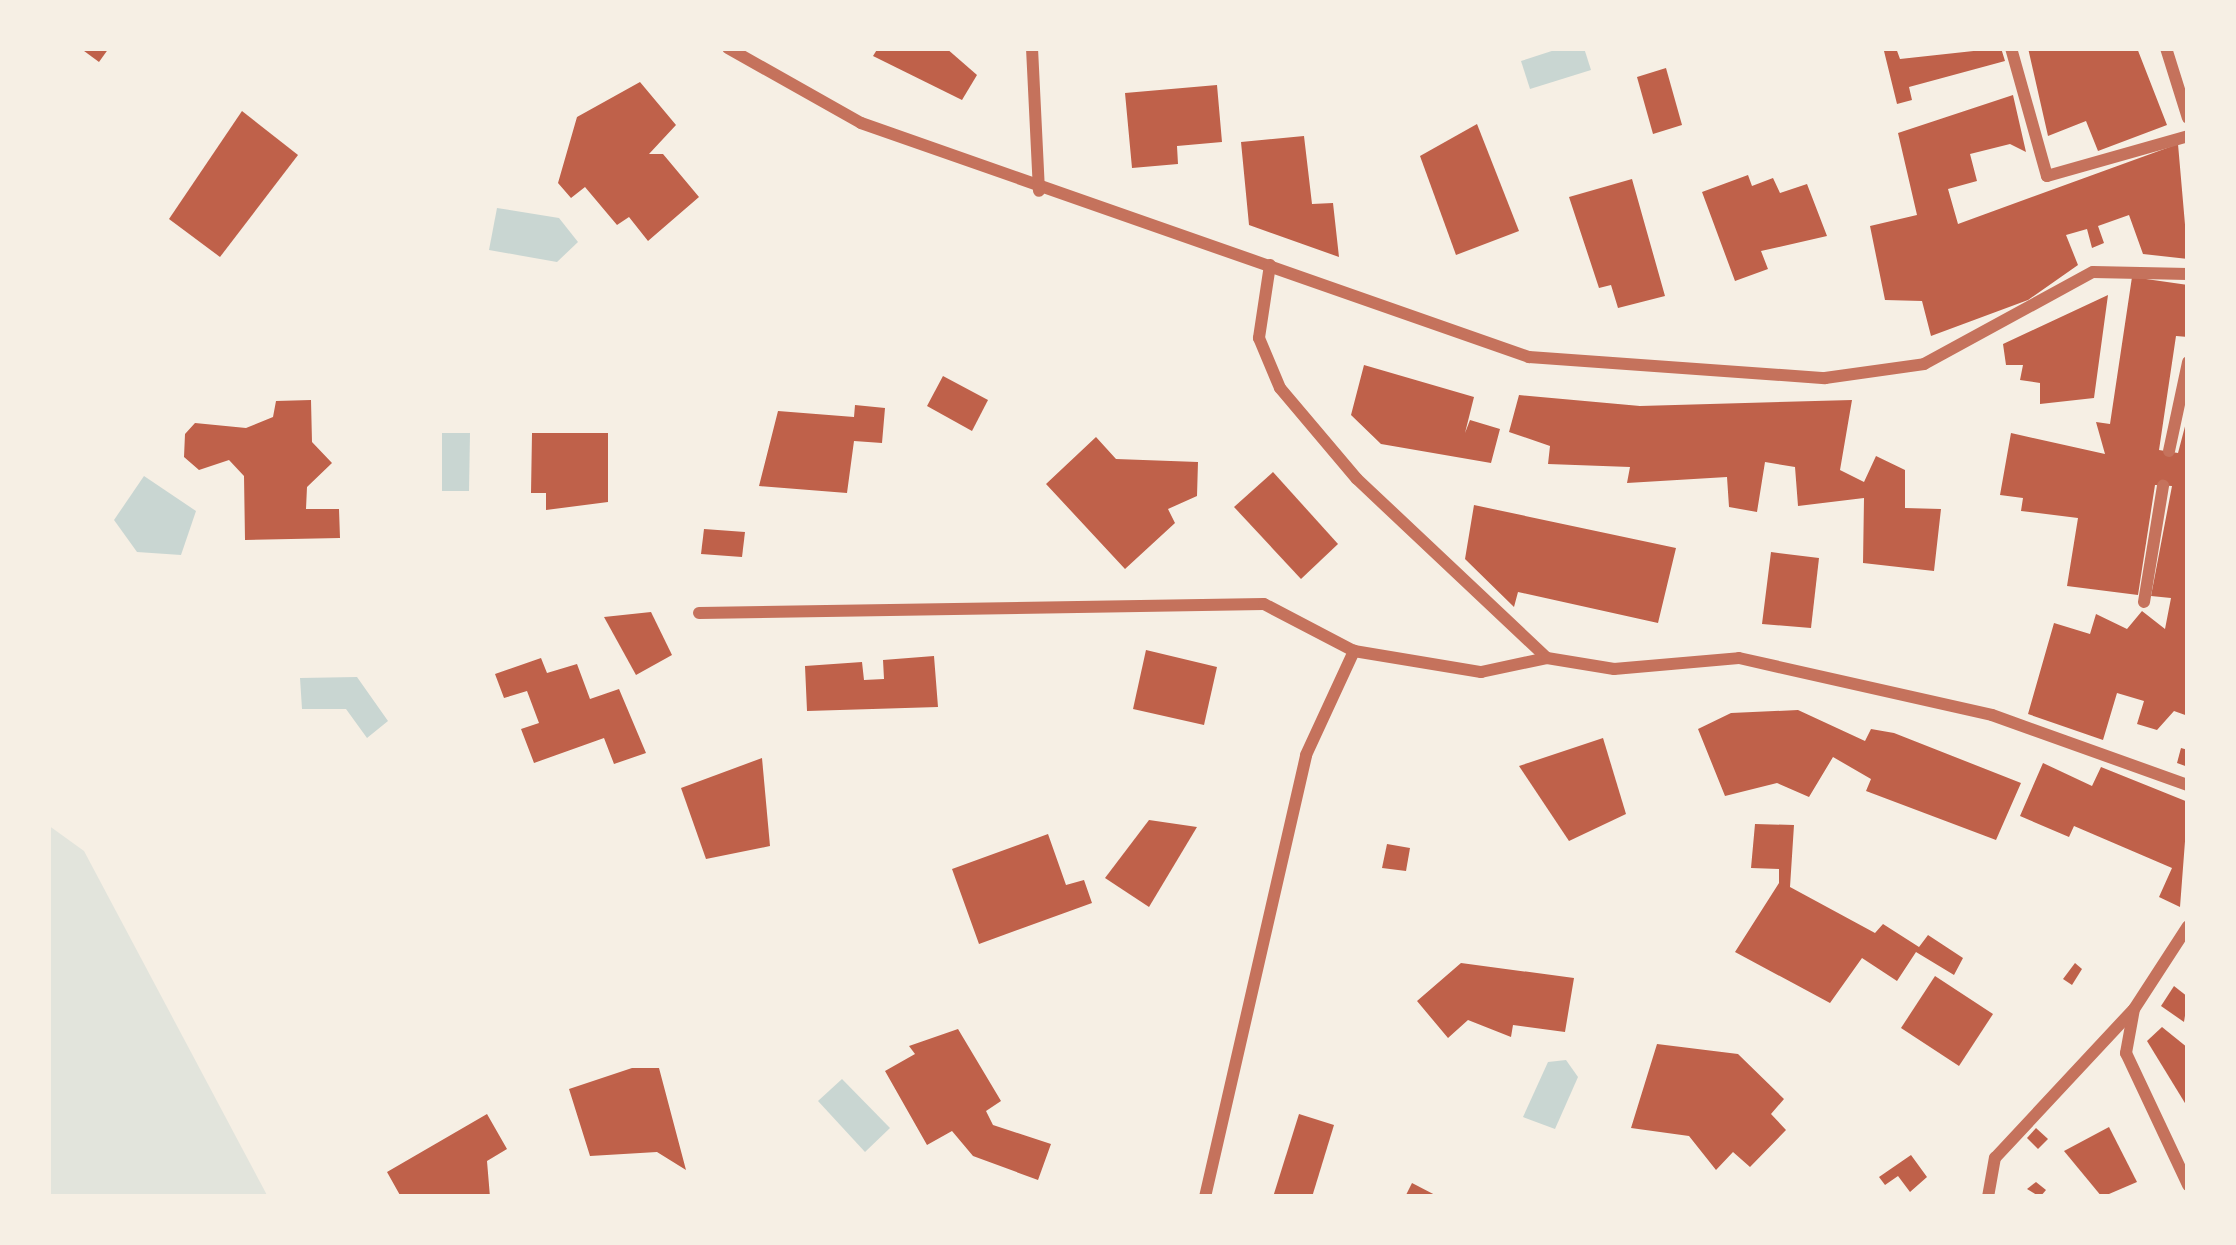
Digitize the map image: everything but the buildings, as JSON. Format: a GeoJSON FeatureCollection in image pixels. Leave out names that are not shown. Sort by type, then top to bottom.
{"type":"FeatureCollection","features":[{"type":"Feature","properties":{"kind":"street"},"geometry":{"type":"LineString","coordinates":[[728,48],[861,123],[1039,191],[1270,265],[1529,357],[1825,378],[1924,364],[2093,272],[2188,274]]}},
{"type":"Feature","properties":{"kind":"street"},"geometry":{"type":"LineString","coordinates":[[1031,48],[1039,191]]}},
{"type":"Feature","properties":{"kind":"street"},"geometry":{"type":"LineString","coordinates":[[2011,48],[2047,176],[2188,136]]}},
{"type":"Feature","properties":{"kind":"street"},"geometry":{"type":"LineString","coordinates":[[2165,48],[2188,118]]}},
{"type":"Feature","properties":{"kind":"street"},"geometry":{"type":"LineString","coordinates":[[1270,265],[1259,338],[1280,388],[1357,479],[1547,658]]}},
{"type":"Feature","properties":{"kind":"street"},"geometry":{"type":"LineString","coordinates":[[2169,452],[2188,362]]}},
{"type":"Feature","properties":{"kind":"street"},"geometry":{"type":"LineString","coordinates":[[2144,602],[2163,486]]}},
{"type":"Feature","properties":{"kind":"street"},"geometry":{"type":"LineString","coordinates":[[699,613],[1264,604],[1354,651],[1481,672],[1547,658],[1614,669],[1739,658],[1796,666],[1992,715],[2188,785]]}},
{"type":"Feature","properties":{"kind":"street"},"geometry":{"type":"LineString","coordinates":[[1205,1197],[1306,755],[1354,651]]}},
{"type":"Feature","properties":{"kind":"street"},"geometry":{"type":"LineString","coordinates":[[1988,1197],[1995,1158],[2134,1009],[2188,926]]}},
{"type":"Feature","properties":{"kind":"street"},"geometry":{"type":"LineString","coordinates":[[2134,1009],[2126,1053],[2188,1185]]}},
{"type":"Feature","properties":{"kind":"shaded area"},"geometry":{"type":"Polygon","coordinates":[[[1561,48],[1584,48],[1591,70],[1530,89],[1521,61],[1561,48]]]}},
{"type":"Feature","properties":{"kind":"shaded area"},"geometry":{"type":"Polygon","coordinates":[[[497,208],[559,218],[578,242],[557,262],[489,250],[497,208]]]}},
{"type":"Feature","properties":{"kind":"shaded area"},"geometry":{"type":"Polygon","coordinates":[[[442,433],[470,433],[469,491],[442,491],[442,433]]]}},
{"type":"Feature","properties":{"kind":"shaded area"},"geometry":{"type":"Polygon","coordinates":[[[144,476],[196,511],[181,555],[137,552],[114,520],[144,476]]]}},
{"type":"Feature","properties":{"kind":"shaded area"},"geometry":{"type":"Polygon","coordinates":[[[357,677],[388,721],[367,738],[346,709],[302,709],[300,678],[357,677]]]}},
{"type":"Feature","properties":{"kind":"shaded area"},"geometry":{"type":"Polygon","coordinates":[[[48,825],[84,851],[268,1197],[48,1197],[48,825]]]}},
{"type":"Feature","properties":{"kind":"shaded area"},"geometry":{"type":"Polygon","coordinates":[[[1566,1060],[1578,1077],[1555,1129],[1523,1117],[1548,1062],[1566,1060]]]}},
{"type":"Feature","properties":{"kind":"shaded area"},"geometry":{"type":"Polygon","coordinates":[[[842,1079],[890,1128],[865,1152],[818,1101],[842,1079]]]}}]}
